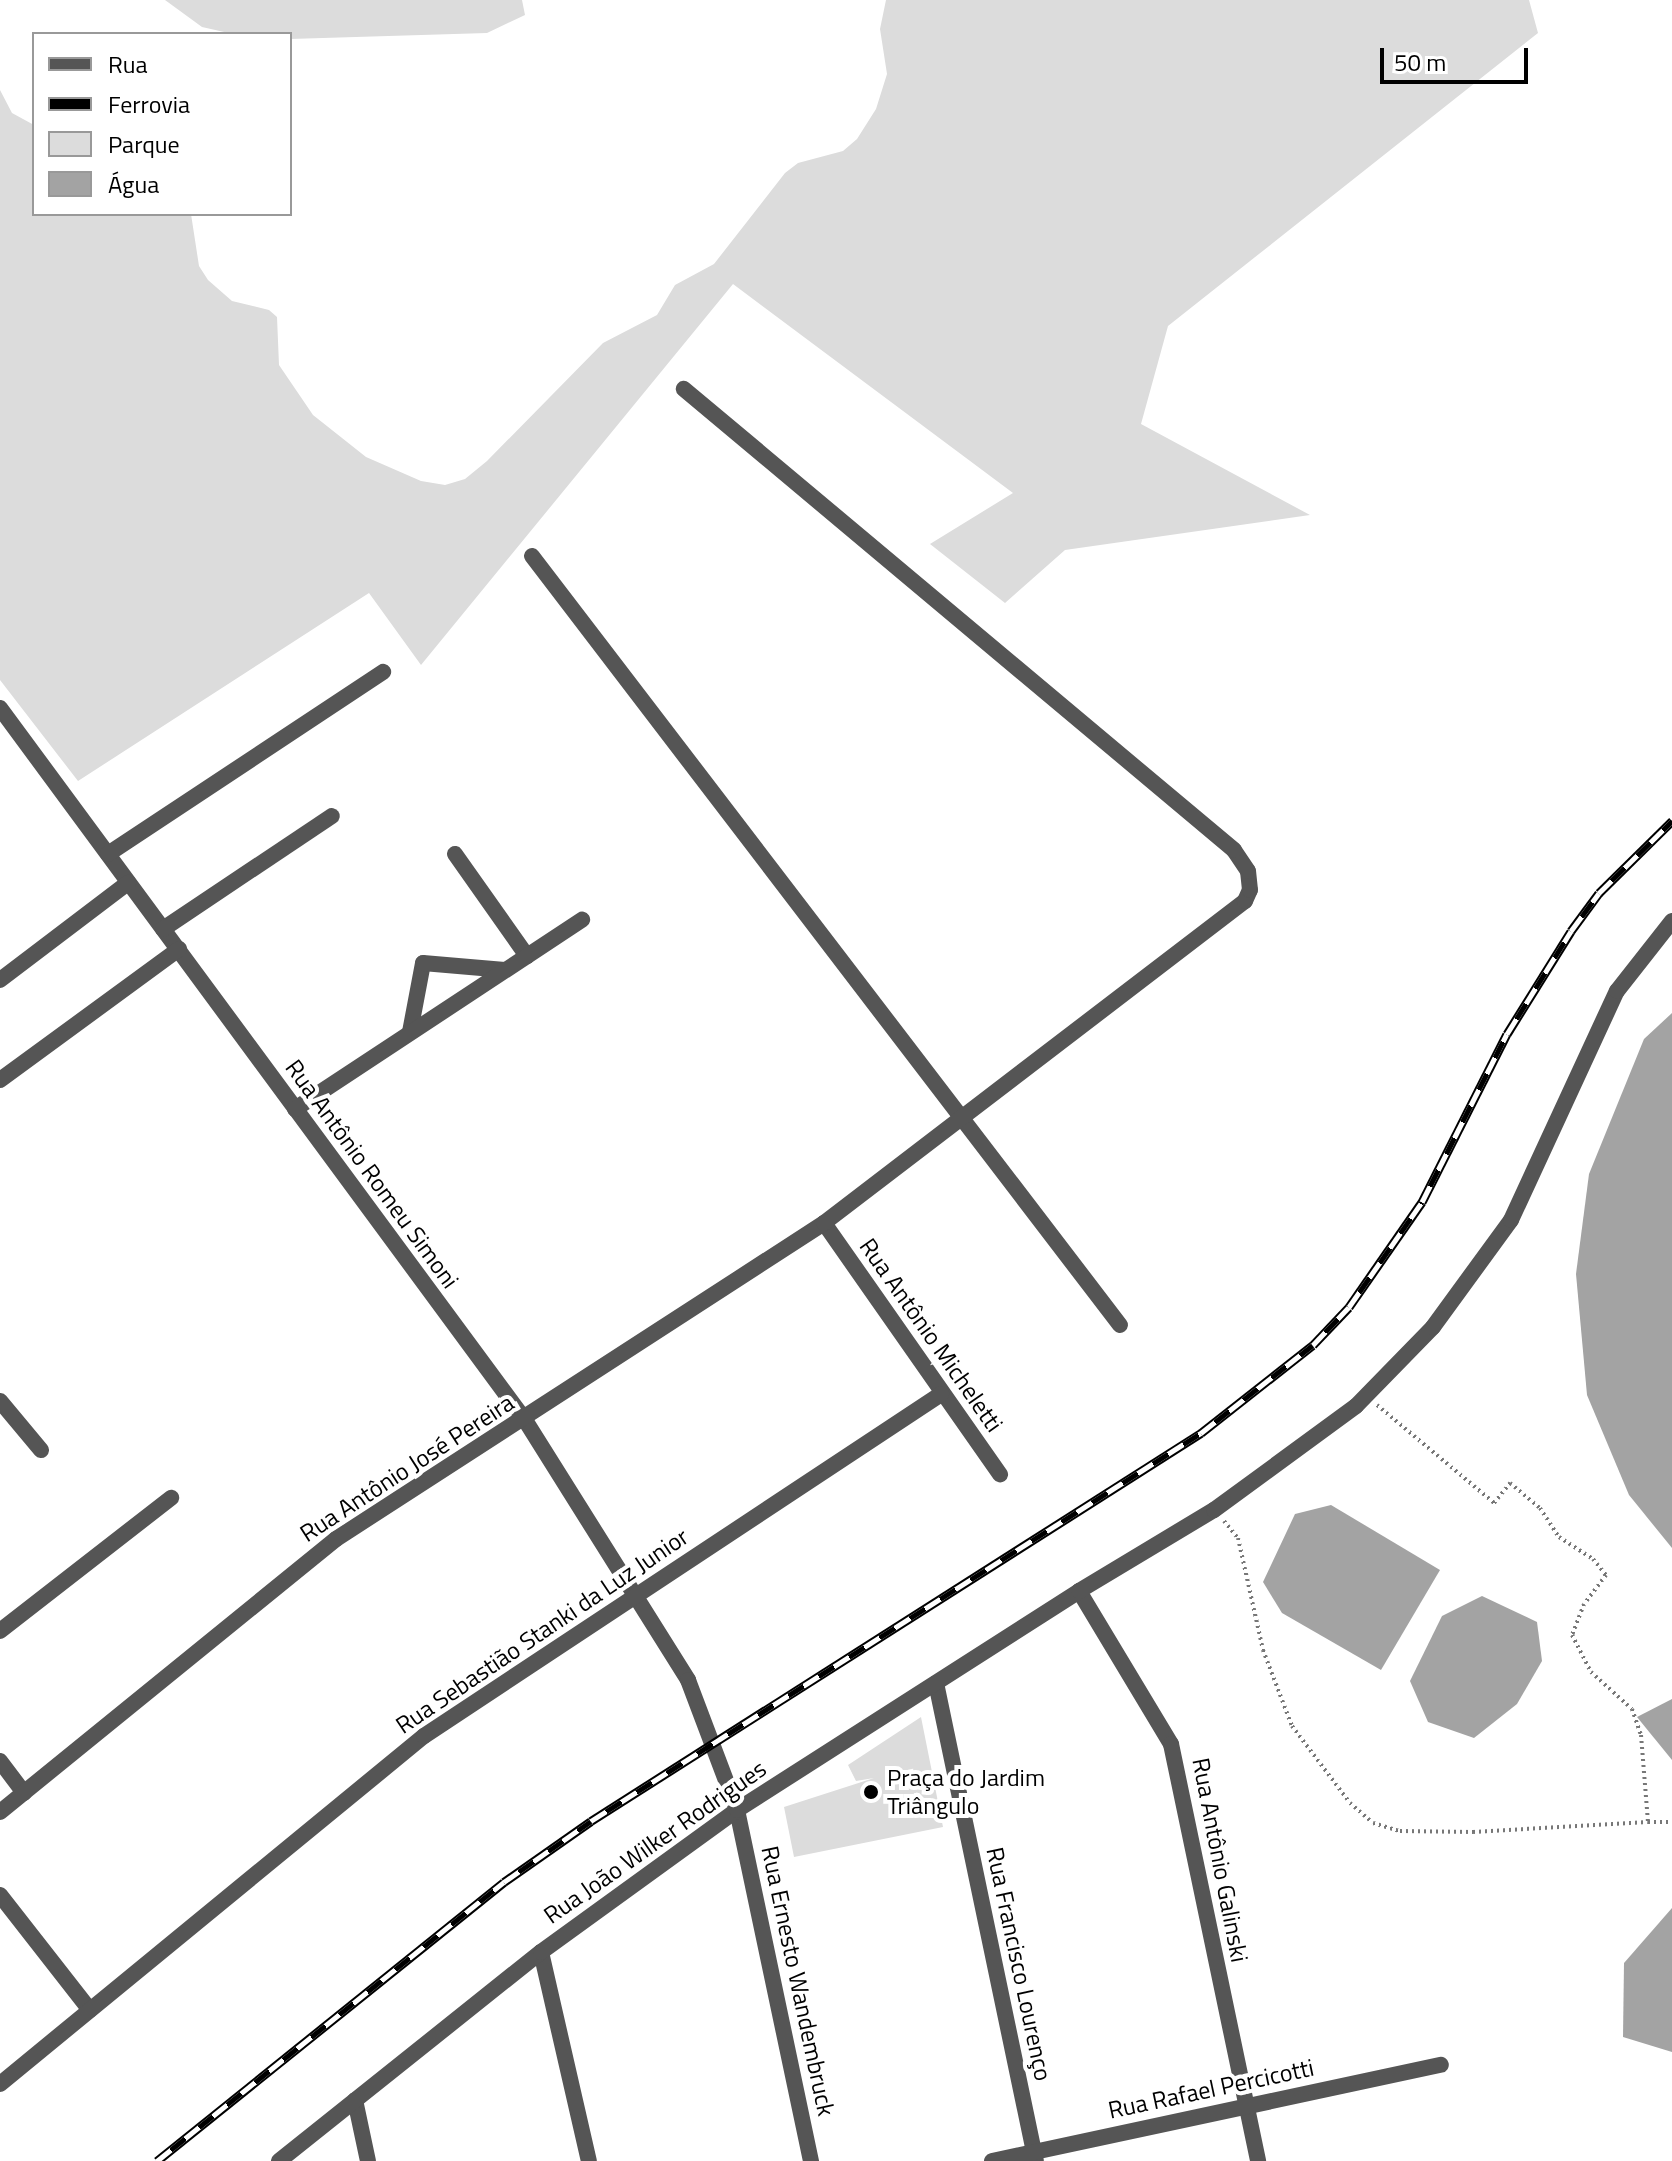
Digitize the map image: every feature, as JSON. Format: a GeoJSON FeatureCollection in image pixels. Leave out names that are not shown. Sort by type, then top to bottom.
{"type":"FeatureCollection","features":[{"type":"Feature","properties":{"kind":"street","name":"Rua Antônio José Pereira"},"geometry":{"type":"LineString","coordinates":[[0,1812],[336,1539],[525,1420],[824,1223],[962,1122],[1245,901],[1248,871],[1234,850],[684,389]]}},
{"type":"Feature","properties":{"kind":"street"},"geometry":{"type":"LineString","coordinates":[[532,556],[1120,1325]]}},
{"type":"Feature","properties":{"kind":"street"},"geometry":{"type":"LineString","coordinates":[[108,854],[383,672]]}},
{"type":"Feature","properties":{"kind":"street","name":"Rua Antônio Romeu Simoni"},"geometry":{"type":"LineString","coordinates":[[0,708],[525,1420],[688,1680]]}},
{"type":"Feature","properties":{"kind":"street"},"geometry":{"type":"LineString","coordinates":[[163,929],[332,816]]}},
{"type":"Feature","properties":{"kind":"street"},"geometry":{"type":"LineString","coordinates":[[455,854],[527,956]]}},
{"type":"Feature","properties":{"kind":"street"},"geometry":{"type":"LineString","coordinates":[[0,980],[128,883]]}},
{"type":"Feature","properties":{"kind":"street"},"geometry":{"type":"LineString","coordinates":[[295,1109],[582,920]]}},
{"type":"Feature","properties":{"kind":"street","name":"Rua João Wilker Rodrigues"},"geometry":{"type":"LineString","coordinates":[[279,2161],[541,1952],[737,1810],[1079,1591],[1214,1510],[1288,1460],[1366,1396],[1433,1327],[1511,1220],[1617,991],[1672,921]]}},
{"type":"Feature","properties":{"kind":"street"},"geometry":{"type":"LineString","coordinates":[[0,1080],[179,949]]}},
{"type":"Feature","properties":{"kind":"street"},"geometry":{"type":"LineString","coordinates":[[410,1032],[423,963],[505,970]]}},
{"type":"Feature","properties":{"kind":"street","name":"Rua Antônio Micheletti"},"geometry":{"type":"LineString","coordinates":[[824,1223],[1000,1474]]}},
{"type":"Feature","properties":{"kind":"street","name":"Rua Sebastião Stanki da Luz Junior"},"geometry":{"type":"LineString","coordinates":[[0,2084],[384,1766],[487,1690],[638,1596],[941,1394]]}},
{"type":"Feature","properties":{"kind":"street"},"geometry":{"type":"LineString","coordinates":[[0,1401],[41,1450]]}},
{"type":"Feature","properties":{"kind":"street"},"geometry":{"type":"LineString","coordinates":[[0,1631],[171,1498]]}},
{"type":"Feature","properties":{"kind":"street","name":"Rua Antônio Galinski"},"geometry":{"type":"LineString","coordinates":[[1079,1591],[1171,1744],[1258,2161]]}},
{"type":"Feature","properties":{"kind":"street","name":"Rua Ernesto Wandembruck"},"geometry":{"type":"LineString","coordinates":[[688,1680],[737,1810],[811,2161]]}},
{"type":"Feature","properties":{"kind":"street","name":"Rua Francisco Lourenço"},"geometry":{"type":"LineString","coordinates":[[936,1683],[1035,2156]]}},
{"type":"Feature","properties":{"kind":"street"},"geometry":{"type":"LineString","coordinates":[[0,1761],[24,1793]]}},
{"type":"Feature","properties":{"kind":"street"},"geometry":{"type":"LineString","coordinates":[[0,1895],[90,2010]]}},
{"type":"Feature","properties":{"kind":"street"},"geometry":{"type":"LineString","coordinates":[[541,1952],[589,2161]]}},
{"type":"Feature","properties":{"kind":"street","name":"Rua Rafael Percicotti"},"geometry":{"type":"LineString","coordinates":[[992,2161],[1035,2156],[1245,2106],[1441,2065]]}},
{"type":"Feature","properties":{"kind":"street"},"geometry":{"type":"LineString","coordinates":[[355,2100],[368,2161]]}},
{"type":"Feature","properties":{"kind":"path"},"geometry":{"type":"LineString","coordinates":[[1366,1396],[1494,1503],[1510,1483],[1540,1508],[1559,1537],[1593,1559],[1606,1575],[1584,1604],[1572,1635],[1591,1672],[1632,1709],[1643,1748],[1648,1822]]}},
{"type":"Feature","properties":{"kind":"path"},"geometry":{"type":"LineString","coordinates":[[1214,1510],[1238,1538],[1263,1650],[1292,1726],[1350,1803],[1373,1823],[1400,1831],[1473,1832],[1672,1822]]}},
{"type":"Feature","properties":{"kind":"green space"},"geometry":{"type":"Polygon","coordinates":[[[165,0],[522,0],[525,15],[487,33],[292,39],[292,32],[224,32],[202,27],[165,0]]]}},
{"type":"Feature","properties":{"kind":"green space"},"geometry":{"type":"Polygon","coordinates":[[[886,0],[1529,0],[1538,33],[1168,326],[1141,424],[1310,515],[1065,550],[1005,603],[930,544],[1013,493],[733,284],[421,665],[369,593],[78,781],[0,680],[0,90],[12,113],[32,124],[32,216],[191,216],[199,266],[208,280],[232,301],[269,310],[277,317],[279,365],[313,415],[366,457],[421,481],[445,485],[465,479],[487,461],[603,343],[657,315],[675,285],[714,264],[785,173],[798,163],[843,151],[857,139],[876,109],[887,74],[880,29],[886,0]]]}},
{"type":"Feature","properties":{"kind":"green space","name":"Praça do Jardim Triângulo"},"geometry":{"type":"Polygon","coordinates":[[[921,1717],[943,1827],[794,1857],[784,1807],[874,1778],[856,1781],[848,1765],[921,1717]]]}},
{"type":"Feature","properties":{"kind":"water"},"geometry":{"type":"Polygon","coordinates":[[[1672,1013],[1672,1548],[1629,1495],[1587,1395],[1576,1274],[1589,1174],[1644,1039],[1672,1013]]]}},
{"type":"Feature","properties":{"kind":"water"},"geometry":{"type":"Polygon","coordinates":[[[1331,1505],[1440,1570],[1381,1670],[1282,1613],[1263,1582],[1295,1514],[1331,1505]]]}},
{"type":"Feature","properties":{"kind":"water"},"geometry":{"type":"Polygon","coordinates":[[[1482,1596],[1537,1622],[1542,1661],[1517,1704],[1474,1738],[1428,1722],[1410,1681],[1442,1616],[1482,1596]]]}},
{"type":"Feature","properties":{"kind":"water"},"geometry":{"type":"Polygon","coordinates":[[[1672,1699],[1672,1760],[1637,1717],[1672,1699]]]}},
{"type":"Feature","properties":{"kind":"water"},"geometry":{"type":"Polygon","coordinates":[[[1672,1908],[1672,2052],[1623,2037],[1624,1963],[1672,1908]]]}},
{"type":"Feature","properties":{"kind":"railway"},"geometry":{"type":"LineString","coordinates":[[157,2161],[504,1882],[591,1821],[1201,1433],[1313,1345],[1349,1307],[1422,1202],[1507,1034],[1571,931],[1599,893],[1672,821]]}},
{"type":"Feature","properties":{"kind":"place","name":"Praça do Jardim Triângulo"},"geometry":{"type":"Point","coordinates":[871,1792]}}]}
